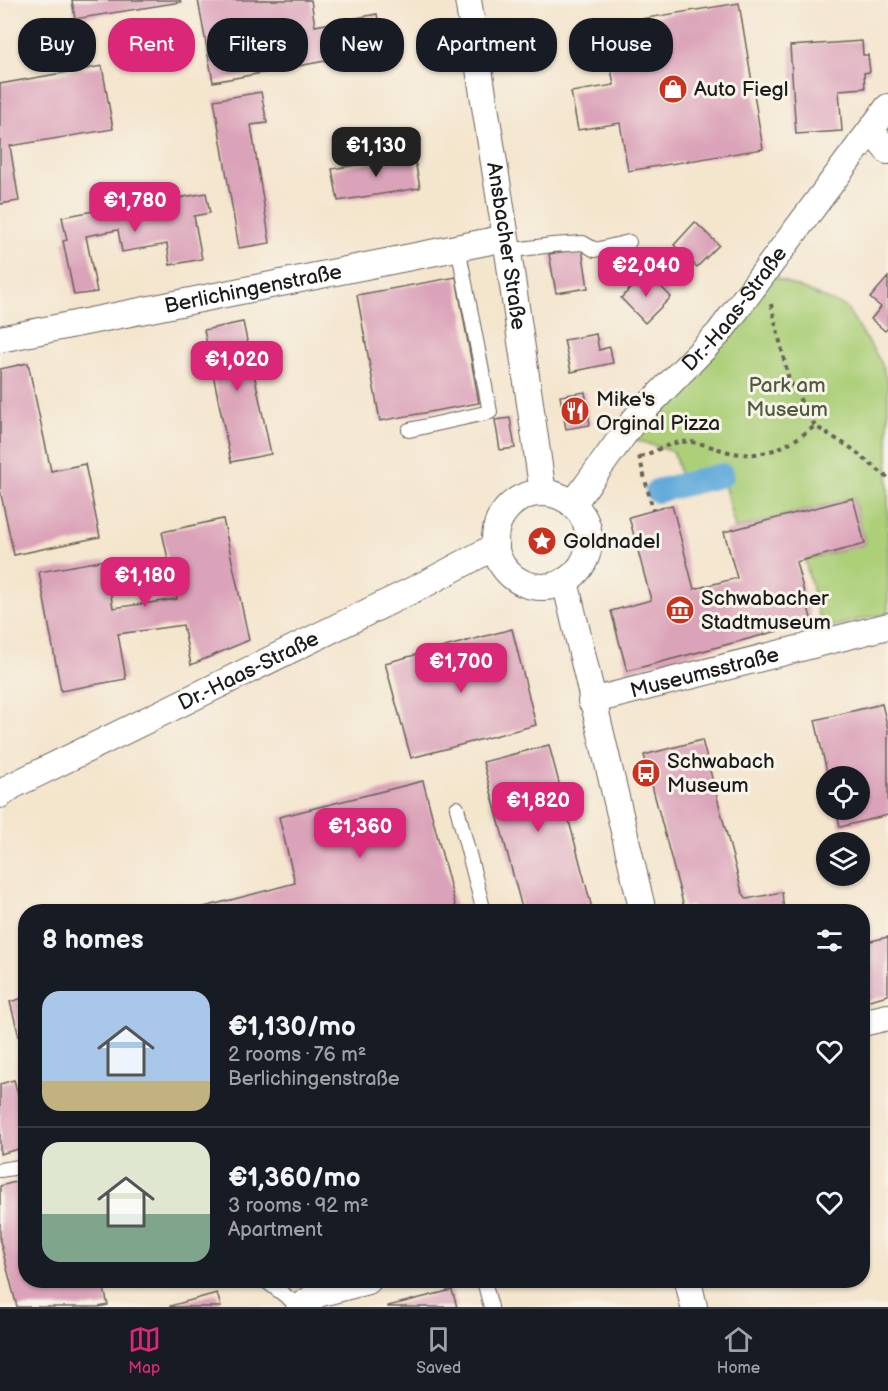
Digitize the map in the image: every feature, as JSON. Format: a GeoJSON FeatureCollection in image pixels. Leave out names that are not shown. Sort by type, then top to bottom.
{"type":"FeatureCollection","features":[{"type":"Feature","properties":{"kind":"street","name":"Ansbacher Straße"},"geometry":{"type":"LineString","coordinates":[[468,0],[507,244],[543,493]]}},
{"type":"Feature","properties":{"kind":"street","name":"Dr.-Haas-Straße"},"geometry":{"type":"LineString","coordinates":[[573,504],[635,418],[719,333],[888,107]]}},
{"type":"Feature","properties":{"kind":"street"},"geometry":{"type":"LineString","coordinates":[[871,130],[888,151]]}},
{"type":"Feature","properties":{"kind":"street","name":"Berlichingenstraße"},"geometry":{"type":"LineString","coordinates":[[0,339],[458,247],[507,244]]}},
{"type":"Feature","properties":{"kind":"street"},"geometry":{"type":"LineString","coordinates":[[543,493],[564,498],[573,504],[583,516],[588,530],[589,545],[585,560],[576,572],[565,581],[550,586],[535,586],[522,582],[509,573],[500,561],[496,546],[496,533],[507,508],[530,494],[543,493]]}},
{"type":"Feature","properties":{"kind":"street","name":"Dr.-Haas-Straße"},"geometry":{"type":"LineString","coordinates":[[0,795],[12,786],[427,583],[496,546]]}},
{"type":"Feature","properties":{"kind":"street"},"geometry":{"type":"LineString","coordinates":[[565,581],[591,701],[641,904]]}},
{"type":"Feature","properties":{"kind":"street","name":"Museumsstraße"},"geometry":{"type":"LineString","coordinates":[[591,701],[888,626]]}},
{"type":"Feature","properties":{"kind":"street"},"geometry":{"type":"LineString","coordinates":[[870,1021],[888,1017]]}},
{"type":"Feature","properties":{"kind":"street"},"geometry":{"type":"LineString","coordinates":[[299,1307],[318,1294],[341,1288]]}},
{"type":"Feature","properties":{"kind":"street"},"geometry":{"type":"LineString","coordinates":[[690,1288],[694,1307]]}},
{"type":"Feature","properties":{"kind":"lane"},"geometry":{"type":"LineString","coordinates":[[507,244],[583,243],[595,250],[629,242]]}},
{"type":"Feature","properties":{"kind":"lane"},"geometry":{"type":"LineString","coordinates":[[409,430],[489,411],[458,247]]}},
{"type":"Feature","properties":{"kind":"lane"},"geometry":{"type":"LineString","coordinates":[[457,808],[482,904]]}},
{"type":"Feature","properties":{"kind":"lane"},"geometry":{"type":"LineString","coordinates":[[0,1170],[18,1167]]}},
{"type":"Feature","properties":{"kind":"lane"},"geometry":{"type":"LineString","coordinates":[[275,1288],[299,1307]]}},
{"type":"Feature","properties":{"kind":"lane"},"geometry":{"type":"LineString","coordinates":[[486,1288],[491,1307]]}},
{"type":"Feature","properties":{"kind":"path"},"geometry":{"type":"LineString","coordinates":[[764,273],[789,380],[815,426],[851,448],[888,478]]}},
{"type":"Feature","properties":{"kind":"path"},"geometry":{"type":"LineString","coordinates":[[640,457],[679,442],[701,444],[736,454],[762,454],[794,442],[815,426]]}},
{"type":"Feature","properties":{"kind":"path"},"geometry":{"type":"LineString","coordinates":[[622,436],[640,457],[653,510]]}},
{"type":"Feature","properties":{"kind":"green space","name":"Park am Museum"},"geometry":{"type":"Polygon","coordinates":[[[764,273],[846,307],[881,362],[888,384],[888,613],[822,629],[805,560],[865,544],[853,498],[735,529],[721,470],[681,479],[674,452],[623,436],[764,273]]]}},
{"type":"Feature","properties":{"kind":"building"},"geometry":{"type":"Polygon","coordinates":[[[72,0],[180,0],[181,2],[81,18],[75,18],[72,0]]]}},
{"type":"Feature","properties":{"kind":"building"},"geometry":{"type":"Polygon","coordinates":[[[198,0],[311,0],[315,26],[320,25],[320,62],[308,64],[308,18],[207,18],[207,49],[198,0]]]}},
{"type":"Feature","properties":{"kind":"building","name":"Auto Fiegl"},"geometry":{"type":"Polygon","coordinates":[[[739,3],[763,149],[628,171],[620,123],[578,130],[571,92],[614,85],[612,72],[673,72],[673,18],[646,18],[739,3]]]}},
{"type":"Feature","properties":{"kind":"building"},"geometry":{"type":"Polygon","coordinates":[[[377,14],[378,18],[356,18],[377,14]]]}},
{"type":"Feature","properties":{"kind":"building"},"geometry":{"type":"Polygon","coordinates":[[[862,41],[863,55],[868,55],[870,72],[864,73],[865,88],[839,90],[842,131],[796,134],[790,46],[862,41]]]}},
{"type":"Feature","properties":{"kind":"building"},"geometry":{"type":"Polygon","coordinates":[[[102,66],[113,129],[10,146],[19,201],[0,204],[0,84],[68,72],[96,72],[96,67],[102,66]]]}},
{"type":"Feature","properties":{"kind":"building"},"geometry":{"type":"Polygon","coordinates":[[[211,72],[266,72],[213,82],[211,72]]]}},
{"type":"Feature","properties":{"kind":"building"},"geometry":{"type":"Polygon","coordinates":[[[261,92],[267,123],[251,125],[270,243],[239,248],[214,100],[261,92]]]}},
{"type":"Feature","properties":{"kind":"building"},"geometry":{"type":"Polygon","coordinates":[[[414,155],[420,188],[338,201],[332,169],[414,155]]]}},
{"type":"Feature","properties":{"kind":"building"},"geometry":{"type":"Polygon","coordinates":[[[206,193],[210,213],[194,216],[202,259],[170,265],[167,244],[122,252],[118,230],[86,236],[97,292],[74,295],[63,241],[67,240],[62,217],[178,195],[178,198],[206,193]]]}},
{"type":"Feature","properties":{"kind":"building"},"geometry":{"type":"Polygon","coordinates":[[[695,222],[719,245],[697,267],[674,245],[695,222]]]}},
{"type":"Feature","properties":{"kind":"building"},"geometry":{"type":"Polygon","coordinates":[[[582,248],[588,288],[556,293],[549,254],[582,248]]]}},
{"type":"Feature","properties":{"kind":"building"},"geometry":{"type":"Polygon","coordinates":[[[647,272],[671,297],[645,323],[621,298],[647,272]]]}},
{"type":"Feature","properties":{"kind":"building"},"geometry":{"type":"Polygon","coordinates":[[[456,277],[479,403],[380,421],[357,295],[456,277]]]}},
{"type":"Feature","properties":{"kind":"building"},"geometry":{"type":"Polygon","coordinates":[[[888,277],[888,328],[885,331],[871,319],[881,307],[870,298],[888,277]]]}},
{"type":"Feature","properties":{"kind":"building"},"geometry":{"type":"Polygon","coordinates":[[[243,322],[271,454],[231,462],[204,330],[243,322]]]}},
{"type":"Feature","properties":{"kind":"building"},"geometry":{"type":"Polygon","coordinates":[[[596,334],[599,350],[610,347],[613,363],[571,372],[564,340],[596,334]]]}},
{"type":"Feature","properties":{"kind":"building"},"geometry":{"type":"Polygon","coordinates":[[[28,363],[51,471],[85,464],[100,537],[14,555],[0,490],[0,369],[28,363]]]}},
{"type":"Feature","properties":{"kind":"building","name":"Mike's Orginal Pizza"},"geometry":{"type":"Polygon","coordinates":[[[585,392],[590,425],[566,429],[560,396],[585,392]]]}},
{"type":"Feature","properties":{"kind":"building"},"geometry":{"type":"Polygon","coordinates":[[[510,418],[515,448],[500,450],[495,420],[510,418]]]}},
{"type":"Feature","properties":{"kind":"building"},"geometry":{"type":"Polygon","coordinates":[[[853,498],[865,544],[796,562],[812,622],[627,671],[611,611],[651,600],[629,517],[672,505],[694,589],[737,578],[724,532],[853,498]]]}},
{"type":"Feature","properties":{"kind":"building"},"geometry":{"type":"Polygon","coordinates":[[[223,519],[249,640],[191,665],[183,625],[118,634],[126,679],[61,691],[39,572],[105,560],[113,608],[177,599],[162,532],[223,519]]]}},
{"type":"Feature","properties":{"kind":"building"},"geometry":{"type":"Polygon","coordinates":[[[512,629],[536,725],[411,758],[385,663],[512,629]]]}},
{"type":"Feature","properties":{"kind":"building"},"geometry":{"type":"Polygon","coordinates":[[[882,704],[888,729],[888,815],[870,820],[870,766],[825,766],[815,720],[882,704]]]}},
{"type":"Feature","properties":{"kind":"building"},"geometry":{"type":"Polygon","coordinates":[[[702,740],[742,892],[747,899],[782,892],[783,904],[683,904],[644,755],[702,740]]]}},
{"type":"Feature","properties":{"kind":"building"},"geometry":{"type":"Polygon","coordinates":[[[549,745],[591,904],[521,904],[483,762],[549,745]]]}},
{"type":"Feature","properties":{"kind":"building"},"geometry":{"type":"Polygon","coordinates":[[[423,781],[455,904],[215,904],[295,883],[279,817],[423,781]]]}},
{"type":"Feature","properties":{"kind":"building"},"geometry":{"type":"Polygon","coordinates":[[[838,820],[868,820],[840,827],[838,820]]]}},
{"type":"Feature","properties":{"kind":"building"},"geometry":{"type":"Polygon","coordinates":[[[888,937],[888,995],[870,1000],[870,941],[888,937]]]}},
{"type":"Feature","properties":{"kind":"building"},"geometry":{"type":"Polygon","coordinates":[[[18,1000],[18,1033],[10,1002],[18,1000]]]}},
{"type":"Feature","properties":{"kind":"building"},"geometry":{"type":"Polygon","coordinates":[[[14,1080],[18,1094],[18,1149],[0,1154],[0,1084],[14,1080]]]}},
{"type":"Feature","properties":{"kind":"building"},"geometry":{"type":"Polygon","coordinates":[[[18,1181],[18,1288],[104,1288],[108,1305],[99,1307],[17,1307],[0,1241],[0,1186],[18,1181]]]}},
{"type":"Feature","properties":{"kind":"building"},"geometry":{"type":"Polygon","coordinates":[[[452,1290],[457,1307],[388,1307],[388,1306],[452,1290]]]}},
{"type":"Feature","properties":{"kind":"building"},"geometry":{"type":"Polygon","coordinates":[[[217,1293],[221,1307],[170,1307],[170,1306],[217,1293]]]}},
{"type":"Feature","properties":{"kind":"waterway"},"geometry":{"type":"LineString","coordinates":[[657,491],[722,475]]}},
{"type":"Feature","properties":{"kind":"place","name":"Auto Fiegl"},"geometry":{"type":"Point","coordinates":[673,89]}},
{"type":"Feature","properties":{"kind":"place","name":"Mike's Orginal Pizza"},"geometry":{"type":"Point","coordinates":[575,411]}},
{"type":"Feature","properties":{"kind":"place","name":"Goldnadel"},"geometry":{"type":"Point","coordinates":[542,541]}},
{"type":"Feature","properties":{"kind":"place","name":"Schwabacher Stadtmuseum"},"geometry":{"type":"Point","coordinates":[680,610]}},
{"type":"Feature","properties":{"kind":"place","name":"Schwabach Museum"},"geometry":{"type":"Point","coordinates":[646,773]}}]}
